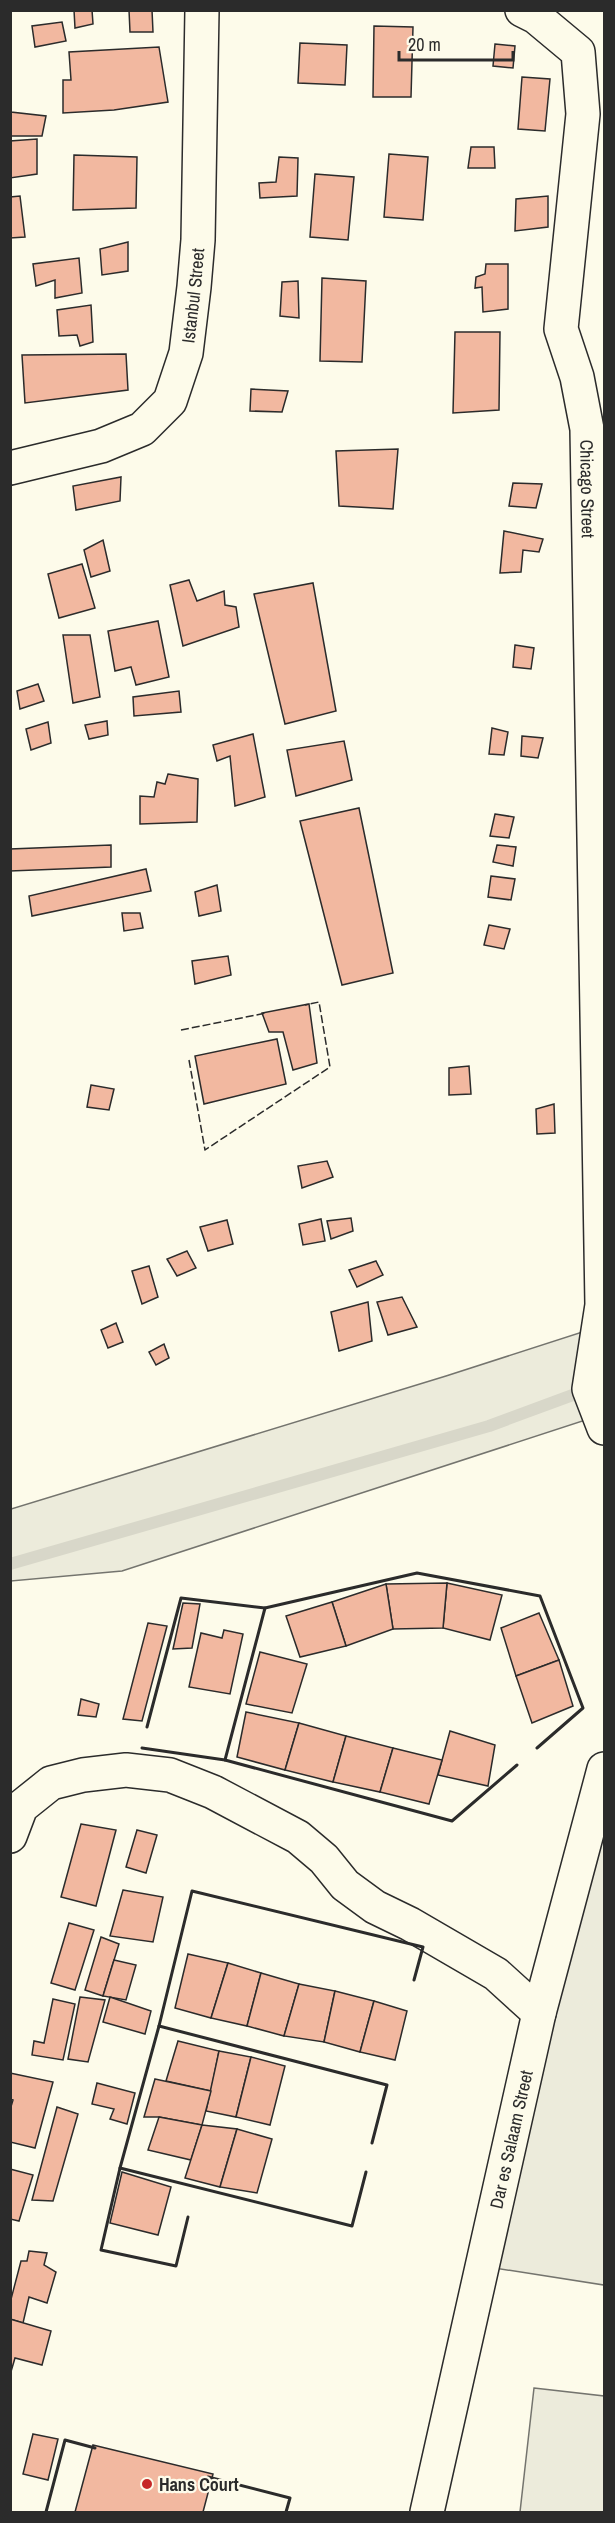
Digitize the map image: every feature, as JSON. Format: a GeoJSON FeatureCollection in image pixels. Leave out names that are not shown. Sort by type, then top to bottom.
{"type":"FeatureCollection","features":[{"type":"Feature","properties":{"kind":"street","name":"Istanbul Street"},"geometry":{"type":"LineString","coordinates":[[10,468],[101,446],[142,429],[170,401],[186,353],[198,240],[202,10]]}},
{"type":"Feature","properties":{"kind":"street","name":"Chicago Street"},"geometry":{"type":"LineString","coordinates":[[522,10],[536,17],[578,52],[584,114],[561,329],[577,377],[586,429],[602,1305],[590,1389],[604,1428]]}},
{"type":"Feature","properties":{"kind":"street","name":"Dar es Salaam Street"},"geometry":{"type":"LineString","coordinates":[[427,2512],[539,2013],[604,1769]]}},
{"type":"Feature","properties":{"kind":"street"},"geometry":{"type":"LineString","coordinates":[[10,1836],[21,1807],[51,1783],[83,1775],[126,1770],[170,1775],[213,1792],[298,1837],[324,1859],[345,1886],[367,1902],[496,1974],[539,2013]]}},
{"type":"Feature","properties":{"kind":"shaded area"},"geometry":{"type":"Polygon","coordinates":[[[604,1325],[604,1414],[122,1571],[11,1581],[11,1509],[446,1376],[604,1325]]]}},
{"type":"Feature","properties":{"kind":"shaded area"},"geometry":{"type":"Polygon","coordinates":[[[604,1785],[604,2285],[488,2267],[604,1785]]]}},
{"type":"Feature","properties":{"kind":"shaded area"},"geometry":{"type":"Polygon","coordinates":[[[534,2388],[604,2396],[604,2512],[520,2512],[534,2388]]]}},
{"type":"Feature","properties":{"kind":"building"},"geometry":{"type":"Polygon","coordinates":[[[74,10],[92,10],[93,24],[75,28],[74,10]]]}},
{"type":"Feature","properties":{"kind":"building"},"geometry":{"type":"Polygon","coordinates":[[[129,10],[152,10],[153,32],[130,32],[129,10]]]}},
{"type":"Feature","properties":{"kind":"building"},"geometry":{"type":"Polygon","coordinates":[[[62,22],[66,41],[35,47],[32,26],[62,22]]]}},
{"type":"Feature","properties":{"kind":"building"},"geometry":{"type":"Polygon","coordinates":[[[374,26],[413,27],[411,97],[373,97],[374,26]]]}},
{"type":"Feature","properties":{"kind":"building"},"geometry":{"type":"Polygon","coordinates":[[[300,43],[347,45],[345,85],[298,83],[300,43]]]}},
{"type":"Feature","properties":{"kind":"building"},"geometry":{"type":"Polygon","coordinates":[[[495,44],[515,46],[513,68],[493,66],[495,44]]]}},
{"type":"Feature","properties":{"kind":"building"},"geometry":{"type":"Polygon","coordinates":[[[159,47],[168,102],[114,110],[63,113],[63,80],[71,80],[69,52],[159,47]]]}},
{"type":"Feature","properties":{"kind":"building"},"geometry":{"type":"Polygon","coordinates":[[[522,77],[550,79],[545,131],[518,129],[522,77]]]}},
{"type":"Feature","properties":{"kind":"building"},"geometry":{"type":"Polygon","coordinates":[[[10,96],[11,112],[46,116],[42,136],[10,136],[10,96]]]}},
{"type":"Feature","properties":{"kind":"building"},"geometry":{"type":"Polygon","coordinates":[[[37,139],[37,174],[10,178],[10,141],[37,139]]]}},
{"type":"Feature","properties":{"kind":"building"},"geometry":{"type":"Polygon","coordinates":[[[471,147],[494,147],[495,168],[468,168],[471,147]]]}},
{"type":"Feature","properties":{"kind":"building"},"geometry":{"type":"Polygon","coordinates":[[[389,154],[428,157],[423,220],[384,217],[389,154]]]}},
{"type":"Feature","properties":{"kind":"building"},"geometry":{"type":"Polygon","coordinates":[[[74,155],[137,157],[136,208],[73,210],[74,155]]]}},
{"type":"Feature","properties":{"kind":"building"},"geometry":{"type":"Polygon","coordinates":[[[279,157],[298,158],[297,196],[260,198],[259,183],[276,182],[279,157]]]}},
{"type":"Feature","properties":{"kind":"building"},"geometry":{"type":"Polygon","coordinates":[[[315,174],[354,177],[348,240],[310,237],[315,174]]]}},
{"type":"Feature","properties":{"kind":"building"},"geometry":{"type":"Polygon","coordinates":[[[20,196],[25,237],[10,238],[10,197],[20,196]]]}},
{"type":"Feature","properties":{"kind":"building"},"geometry":{"type":"Polygon","coordinates":[[[548,196],[548,227],[515,231],[516,199],[548,196]]]}},
{"type":"Feature","properties":{"kind":"building"},"geometry":{"type":"Polygon","coordinates":[[[128,242],[128,271],[102,275],[100,249],[128,242]]]}},
{"type":"Feature","properties":{"kind":"building"},"geometry":{"type":"Polygon","coordinates":[[[79,258],[82,293],[55,298],[55,280],[36,286],[33,264],[79,258]]]}},
{"type":"Feature","properties":{"kind":"building"},"geometry":{"type":"Polygon","coordinates":[[[486,264],[508,264],[508,309],[483,312],[482,287],[475,288],[476,277],[485,274],[486,264]]]}},
{"type":"Feature","properties":{"kind":"building"},"geometry":{"type":"Polygon","coordinates":[[[322,278],[366,281],[362,362],[320,361],[322,278]]]}},
{"type":"Feature","properties":{"kind":"building"},"geometry":{"type":"Polygon","coordinates":[[[298,281],[299,318],[280,316],[282,282],[298,281]]]}},
{"type":"Feature","properties":{"kind":"building"},"geometry":{"type":"Polygon","coordinates":[[[91,305],[93,342],[80,346],[77,335],[59,336],[57,310],[91,305]]]}},
{"type":"Feature","properties":{"kind":"building"},"geometry":{"type":"Polygon","coordinates":[[[455,332],[500,332],[499,410],[453,413],[455,332]]]}},
{"type":"Feature","properties":{"kind":"building"},"geometry":{"type":"Polygon","coordinates":[[[126,354],[128,390],[25,403],[22,355],[126,354]]]}},
{"type":"Feature","properties":{"kind":"building"},"geometry":{"type":"Polygon","coordinates":[[[251,389],[288,391],[282,412],[250,411],[251,389]]]}},
{"type":"Feature","properties":{"kind":"building"},"geometry":{"type":"Polygon","coordinates":[[[398,449],[393,509],[339,506],[336,451],[398,449]]]}},
{"type":"Feature","properties":{"kind":"building"},"geometry":{"type":"Polygon","coordinates":[[[121,477],[120,501],[76,510],[73,486],[121,477]]]}},
{"type":"Feature","properties":{"kind":"building"},"geometry":{"type":"Polygon","coordinates":[[[513,483],[542,484],[536,508],[509,506],[513,483]]]}},
{"type":"Feature","properties":{"kind":"building"},"geometry":{"type":"Polygon","coordinates":[[[504,531],[543,539],[539,552],[523,550],[521,572],[500,573],[504,531]]]}},
{"type":"Feature","properties":{"kind":"building"},"geometry":{"type":"Polygon","coordinates":[[[103,540],[110,571],[91,577],[84,550],[103,540]]]}},
{"type":"Feature","properties":{"kind":"building"},"geometry":{"type":"Polygon","coordinates":[[[82,564],[95,608],[59,618],[48,574],[82,564]]]}},
{"type":"Feature","properties":{"kind":"building"},"geometry":{"type":"Polygon","coordinates":[[[189,580],[197,601],[224,591],[225,605],[236,607],[239,627],[183,646],[170,585],[189,580]]]}},
{"type":"Feature","properties":{"kind":"building"},"geometry":{"type":"Polygon","coordinates":[[[313,583],[336,711],[285,724],[254,594],[313,583]]]}},
{"type":"Feature","properties":{"kind":"building"},"geometry":{"type":"Polygon","coordinates":[[[158,621],[169,677],[136,685],[131,667],[115,671],[108,631],[158,621]]]}},
{"type":"Feature","properties":{"kind":"building"},"geometry":{"type":"Polygon","coordinates":[[[63,635],[90,635],[100,697],[73,703],[63,635]]]}},
{"type":"Feature","properties":{"kind":"building"},"geometry":{"type":"Polygon","coordinates":[[[515,645],[534,648],[531,669],[513,667],[515,645]]]}},
{"type":"Feature","properties":{"kind":"building"},"geometry":{"type":"Polygon","coordinates":[[[38,684],[44,701],[20,709],[17,691],[38,684]]]}},
{"type":"Feature","properties":{"kind":"building"},"geometry":{"type":"Polygon","coordinates":[[[179,691],[181,712],[134,716],[133,697],[179,691]]]}},
{"type":"Feature","properties":{"kind":"building"},"geometry":{"type":"Polygon","coordinates":[[[107,721],[108,735],[89,739],[85,725],[107,721]]]}},
{"type":"Feature","properties":{"kind":"building"},"geometry":{"type":"Polygon","coordinates":[[[48,722],[51,743],[31,750],[26,729],[48,722]]]}},
{"type":"Feature","properties":{"kind":"building"},"geometry":{"type":"Polygon","coordinates":[[[492,728],[508,732],[504,755],[489,754],[492,728]]]}},
{"type":"Feature","properties":{"kind":"building"},"geometry":{"type":"Polygon","coordinates":[[[253,734],[265,797],[235,806],[230,756],[217,761],[213,745],[253,734]]]}},
{"type":"Feature","properties":{"kind":"building"},"geometry":{"type":"Polygon","coordinates":[[[522,736],[543,738],[538,758],[521,756],[522,736]]]}},
{"type":"Feature","properties":{"kind":"building"},"geometry":{"type":"Polygon","coordinates":[[[344,741],[352,780],[296,796],[287,750],[344,741]]]}},
{"type":"Feature","properties":{"kind":"building"},"geometry":{"type":"Polygon","coordinates":[[[168,774],[198,779],[197,822],[140,824],[140,796],[154,797],[157,782],[165,784],[168,774]]]}},
{"type":"Feature","properties":{"kind":"building"},"geometry":{"type":"Polygon","coordinates":[[[359,808],[393,973],[342,985],[300,821],[359,808]]]}},
{"type":"Feature","properties":{"kind":"building"},"geometry":{"type":"Polygon","coordinates":[[[495,814],[514,817],[509,838],[490,836],[495,814]]]}},
{"type":"Feature","properties":{"kind":"building"},"geometry":{"type":"Polygon","coordinates":[[[111,845],[111,867],[10,871],[10,849],[111,845]]]}},
{"type":"Feature","properties":{"kind":"building"},"geometry":{"type":"Polygon","coordinates":[[[497,845],[516,847],[513,866],[493,862],[497,845]]]}},
{"type":"Feature","properties":{"kind":"building"},"geometry":{"type":"Polygon","coordinates":[[[146,869],[151,891],[32,916],[29,896],[146,869]]]}},
{"type":"Feature","properties":{"kind":"building"},"geometry":{"type":"Polygon","coordinates":[[[491,876],[515,879],[511,900],[488,897],[491,876]]]}},
{"type":"Feature","properties":{"kind":"building"},"geometry":{"type":"Polygon","coordinates":[[[217,885],[221,911],[199,916],[195,892],[217,885]]]}},
{"type":"Feature","properties":{"kind":"building"},"geometry":{"type":"Polygon","coordinates":[[[122,913],[140,913],[143,928],[124,931],[122,913]]]}},
{"type":"Feature","properties":{"kind":"building"},"geometry":{"type":"Polygon","coordinates":[[[489,925],[510,929],[504,949],[484,945],[489,925]]]}},
{"type":"Feature","properties":{"kind":"building"},"geometry":{"type":"Polygon","coordinates":[[[228,956],[231,975],[195,984],[192,961],[228,956]]]}},
{"type":"Feature","properties":{"kind":"building"},"geometry":{"type":"Polygon","coordinates":[[[309,1004],[317,1063],[293,1070],[283,1032],[269,1032],[262,1013],[309,1004]]]}},
{"type":"Feature","properties":{"kind":"building"},"geometry":{"type":"Polygon","coordinates":[[[277,1039],[286,1084],[204,1104],[195,1056],[277,1039]]]}},
{"type":"Feature","properties":{"kind":"building"},"geometry":{"type":"Polygon","coordinates":[[[469,1066],[471,1094],[449,1095],[449,1068],[469,1066]]]}},
{"type":"Feature","properties":{"kind":"building"},"geometry":{"type":"Polygon","coordinates":[[[91,1085],[114,1089],[109,1110],[87,1107],[91,1085]]]}},
{"type":"Feature","properties":{"kind":"building"},"geometry":{"type":"Polygon","coordinates":[[[554,1104],[555,1133],[537,1134],[536,1109],[554,1104]]]}},
{"type":"Feature","properties":{"kind":"building"},"geometry":{"type":"Polygon","coordinates":[[[327,1161],[333,1177],[302,1188],[298,1166],[327,1161]]]}},
{"type":"Feature","properties":{"kind":"building"},"geometry":{"type":"Polygon","coordinates":[[[351,1218],[353,1231],[331,1239],[327,1221],[351,1218]]]}},
{"type":"Feature","properties":{"kind":"building"},"geometry":{"type":"Polygon","coordinates":[[[321,1219],[325,1241],[303,1245],[299,1224],[321,1219]]]}},
{"type":"Feature","properties":{"kind":"building"},"geometry":{"type":"Polygon","coordinates":[[[227,1220],[233,1244],[208,1251],[200,1227],[227,1220]]]}},
{"type":"Feature","properties":{"kind":"building"},"geometry":{"type":"Polygon","coordinates":[[[187,1251],[196,1268],[177,1276],[167,1259],[187,1251]]]}},
{"type":"Feature","properties":{"kind":"building"},"geometry":{"type":"Polygon","coordinates":[[[376,1261],[383,1275],[357,1287],[349,1270],[376,1261]]]}},
{"type":"Feature","properties":{"kind":"building"},"geometry":{"type":"Polygon","coordinates":[[[149,1266],[158,1297],[142,1304],[132,1271],[149,1266]]]}},
{"type":"Feature","properties":{"kind":"building"},"geometry":{"type":"Polygon","coordinates":[[[402,1297],[417,1327],[388,1335],[377,1302],[402,1297]]]}},
{"type":"Feature","properties":{"kind":"building"},"geometry":{"type":"Polygon","coordinates":[[[368,1302],[372,1341],[339,1351],[331,1312],[368,1302]]]}},
{"type":"Feature","properties":{"kind":"building"},"geometry":{"type":"Polygon","coordinates":[[[116,1323],[123,1342],[108,1348],[101,1330],[116,1323]]]}},
{"type":"Feature","properties":{"kind":"building"},"geometry":{"type":"Polygon","coordinates":[[[164,1344],[169,1358],[156,1365],[149,1352],[164,1344]]]}},
{"type":"Feature","properties":{"kind":"building"},"geometry":{"type":"Polygon","coordinates":[[[447,1583],[502,1595],[490,1640],[443,1628],[447,1583]]]}},
{"type":"Feature","properties":{"kind":"building"},"geometry":{"type":"Polygon","coordinates":[[[447,1583],[443,1628],[393,1629],[386,1584],[447,1583]]]}},
{"type":"Feature","properties":{"kind":"building"},"geometry":{"type":"Polygon","coordinates":[[[386,1584],[393,1629],[346,1646],[332,1602],[386,1584]]]}},
{"type":"Feature","properties":{"kind":"building"},"geometry":{"type":"Polygon","coordinates":[[[332,1602],[346,1646],[300,1657],[286,1616],[332,1602]]]}},
{"type":"Feature","properties":{"kind":"building"},"geometry":{"type":"Polygon","coordinates":[[[183,1603],[200,1604],[192,1648],[173,1649],[183,1603]]]}},
{"type":"Feature","properties":{"kind":"building"},"geometry":{"type":"Polygon","coordinates":[[[539,1613],[559,1660],[516,1676],[501,1628],[539,1613]]]}},
{"type":"Feature","properties":{"kind":"building"},"geometry":{"type":"Polygon","coordinates":[[[148,1623],[167,1626],[142,1721],[123,1719],[148,1623]]]}},
{"type":"Feature","properties":{"kind":"building"},"geometry":{"type":"Polygon","coordinates":[[[224,1630],[243,1634],[230,1694],[189,1687],[201,1633],[222,1638],[224,1630]]]}},
{"type":"Feature","properties":{"kind":"building"},"geometry":{"type":"Polygon","coordinates":[[[260,1652],[307,1664],[292,1713],[246,1704],[260,1652]]]}},
{"type":"Feature","properties":{"kind":"building"},"geometry":{"type":"Polygon","coordinates":[[[559,1660],[573,1706],[532,1723],[516,1676],[559,1660]]]}},
{"type":"Feature","properties":{"kind":"building"},"geometry":{"type":"Polygon","coordinates":[[[81,1699],[99,1704],[96,1717],[78,1715],[81,1699]]]}},
{"type":"Feature","properties":{"kind":"building"},"geometry":{"type":"Polygon","coordinates":[[[246,1712],[299,1723],[285,1770],[237,1757],[246,1712]]]}},
{"type":"Feature","properties":{"kind":"building"},"geometry":{"type":"Polygon","coordinates":[[[299,1723],[346,1736],[333,1782],[285,1770],[299,1723]]]}},
{"type":"Feature","properties":{"kind":"building"},"geometry":{"type":"Polygon","coordinates":[[[450,1731],[495,1745],[488,1786],[438,1775],[450,1731]]]}},
{"type":"Feature","properties":{"kind":"building"},"geometry":{"type":"Polygon","coordinates":[[[346,1736],[393,1748],[380,1792],[333,1782],[346,1736]]]}},
{"type":"Feature","properties":{"kind":"building"},"geometry":{"type":"Polygon","coordinates":[[[393,1748],[442,1760],[429,1804],[380,1792],[393,1748]]]}},
{"type":"Feature","properties":{"kind":"building"},"geometry":{"type":"Polygon","coordinates":[[[81,1824],[116,1830],[96,1906],[61,1897],[81,1824]]]}},
{"type":"Feature","properties":{"kind":"building"},"geometry":{"type":"Polygon","coordinates":[[[137,1830],[157,1835],[146,1873],[126,1867],[137,1830]]]}},
{"type":"Feature","properties":{"kind":"building"},"geometry":{"type":"Polygon","coordinates":[[[123,1890],[163,1897],[153,1942],[110,1936],[123,1890]]]}},
{"type":"Feature","properties":{"kind":"building"},"geometry":{"type":"Polygon","coordinates":[[[69,1923],[94,1930],[75,1990],[51,1983],[69,1923]]]}},
{"type":"Feature","properties":{"kind":"building"},"geometry":{"type":"Polygon","coordinates":[[[101,1937],[119,1944],[103,1996],[85,1990],[101,1937]]]}},
{"type":"Feature","properties":{"kind":"building"},"geometry":{"type":"Polygon","coordinates":[[[188,1954],[228,1963],[211,2018],[175,2008],[188,1954]]]}},
{"type":"Feature","properties":{"kind":"building"},"geometry":{"type":"Polygon","coordinates":[[[114,1960],[136,1965],[126,2000],[103,1996],[114,1960]]]}},
{"type":"Feature","properties":{"kind":"building"},"geometry":{"type":"Polygon","coordinates":[[[228,1963],[261,1973],[247,2026],[211,2018],[228,1963]]]}},
{"type":"Feature","properties":{"kind":"building"},"geometry":{"type":"Polygon","coordinates":[[[261,1973],[299,1984],[284,2036],[247,2026],[261,1973]]]}},
{"type":"Feature","properties":{"kind":"building"},"geometry":{"type":"Polygon","coordinates":[[[299,1984],[335,1991],[324,2042],[284,2036],[299,1984]]]}},
{"type":"Feature","properties":{"kind":"building"},"geometry":{"type":"Polygon","coordinates":[[[335,1991],[374,2001],[360,2052],[324,2042],[335,1991]]]}},
{"type":"Feature","properties":{"kind":"building"},"geometry":{"type":"Polygon","coordinates":[[[80,1997],[105,2000],[88,2062],[68,2059],[80,1997]]]}},
{"type":"Feature","properties":{"kind":"building"},"geometry":{"type":"Polygon","coordinates":[[[110,1997],[151,2011],[145,2034],[103,2022],[110,1997]]]}},
{"type":"Feature","properties":{"kind":"building"},"geometry":{"type":"Polygon","coordinates":[[[53,1999],[75,2004],[63,2060],[32,2055],[34,2041],[44,2043],[53,1999]]]}},
{"type":"Feature","properties":{"kind":"building"},"geometry":{"type":"Polygon","coordinates":[[[374,2001],[407,2011],[395,2060],[360,2052],[374,2001]]]}},
{"type":"Feature","properties":{"kind":"building"},"geometry":{"type":"Polygon","coordinates":[[[178,2041],[219,2051],[211,2091],[166,2081],[178,2041]]]}},
{"type":"Feature","properties":{"kind":"building"},"geometry":{"type":"Polygon","coordinates":[[[219,2051],[251,2057],[236,2117],[206,2111],[219,2051]]]}},
{"type":"Feature","properties":{"kind":"building"},"geometry":{"type":"Polygon","coordinates":[[[251,2057],[285,2066],[270,2125],[236,2117],[251,2057]]]}},
{"type":"Feature","properties":{"kind":"building"},"geometry":{"type":"Polygon","coordinates":[[[10,2073],[53,2082],[35,2148],[10,2142],[10,2110],[13,2100],[10,2099],[10,2073]]]}},
{"type":"Feature","properties":{"kind":"building"},"geometry":{"type":"Polygon","coordinates":[[[155,2079],[211,2091],[202,2125],[159,2117],[144,2117],[155,2079]]]}},
{"type":"Feature","properties":{"kind":"building"},"geometry":{"type":"Polygon","coordinates":[[[97,2083],[135,2093],[127,2124],[110,2119],[114,2109],[92,2104],[97,2083]]]}},
{"type":"Feature","properties":{"kind":"building"},"geometry":{"type":"Polygon","coordinates":[[[57,2107],[78,2114],[53,2201],[32,2200],[57,2107]]]}},
{"type":"Feature","properties":{"kind":"building"},"geometry":{"type":"Polygon","coordinates":[[[159,2117],[202,2125],[191,2160],[148,2150],[159,2117]]]}},
{"type":"Feature","properties":{"kind":"building"},"geometry":{"type":"Polygon","coordinates":[[[202,2125],[237,2129],[220,2187],[185,2178],[202,2125]]]}},
{"type":"Feature","properties":{"kind":"building"},"geometry":{"type":"Polygon","coordinates":[[[237,2129],[272,2139],[257,2193],[220,2187],[237,2129]]]}},
{"type":"Feature","properties":{"kind":"building"},"geometry":{"type":"Polygon","coordinates":[[[10,2169],[33,2175],[19,2221],[10,2219],[10,2169]]]}},
{"type":"Feature","properties":{"kind":"building"},"geometry":{"type":"Polygon","coordinates":[[[122,2172],[171,2187],[158,2235],[110,2223],[122,2172]]]}},
{"type":"Feature","properties":{"kind":"building"},"geometry":{"type":"Polygon","coordinates":[[[29,2251],[47,2253],[44,2265],[56,2272],[47,2303],[29,2297],[23,2323],[10,2319],[10,2303],[21,2261],[27,2261],[29,2251]]]}},
{"type":"Feature","properties":{"kind":"building"},"geometry":{"type":"Polygon","coordinates":[[[10,2319],[51,2331],[42,2365],[15,2358],[10,2375],[10,2319]]]}},
{"type":"Feature","properties":{"kind":"building"},"geometry":{"type":"Polygon","coordinates":[[[33,2434],[58,2439],[48,2480],[23,2474],[33,2434]]]}},
{"type":"Feature","properties":{"kind":"building","name":"Hans Court"},"geometry":{"type":"Polygon","coordinates":[[[93,2445],[213,2474],[203,2512],[75,2512],[93,2445]]]}},
{"type":"Feature","properties":{"kind":"waterway"},"geometry":{"type":"LineString","coordinates":[[10,1564],[489,1426],[589,1389]]}},
{"type":"Feature","properties":{"kind":"fence"},"geometry":{"type":"LineString","coordinates":[[189,1060],[205,1150],[330,1067],[319,1002],[305,1005]]}},
{"type":"Feature","properties":{"kind":"fence"},"geometry":{"type":"LineString","coordinates":[[181,1030],[266,1013]]}},
{"type":"Feature","properties":{"kind":"wall"},"geometry":{"type":"LineString","coordinates":[[147,1727],[181,1598],[265,1608],[417,1573],[540,1596],[583,1708],[537,1748]]}},
{"type":"Feature","properties":{"kind":"wall"},"geometry":{"type":"LineString","coordinates":[[265,1608],[225,1760],[452,1821],[517,1765]]}},
{"type":"Feature","properties":{"kind":"wall"},"geometry":{"type":"LineString","coordinates":[[142,1748],[225,1760]]}},
{"type":"Feature","properties":{"kind":"wall"},"geometry":{"type":"LineString","coordinates":[[159,2026],[192,1891],[423,1947],[414,1980]]}},
{"type":"Feature","properties":{"kind":"wall"},"geometry":{"type":"LineString","coordinates":[[366,2172],[352,2226],[120,2168],[159,2026],[387,2085],[372,2143]]}},
{"type":"Feature","properties":{"kind":"wall"},"geometry":{"type":"LineString","coordinates":[[120,2168],[101,2250],[176,2266],[188,2217]]}},
{"type":"Feature","properties":{"kind":"wall"},"geometry":{"type":"LineString","coordinates":[[46,2512],[65,2440],[95,2448]]}},
{"type":"Feature","properties":{"kind":"wall"},"geometry":{"type":"LineString","coordinates":[[208,2477],[290,2498],[286,2512]]}},
{"type":"Feature","properties":{"kind":"place","name":"Hans Court"},"geometry":{"type":"Point","coordinates":[147,2484]}}]}
